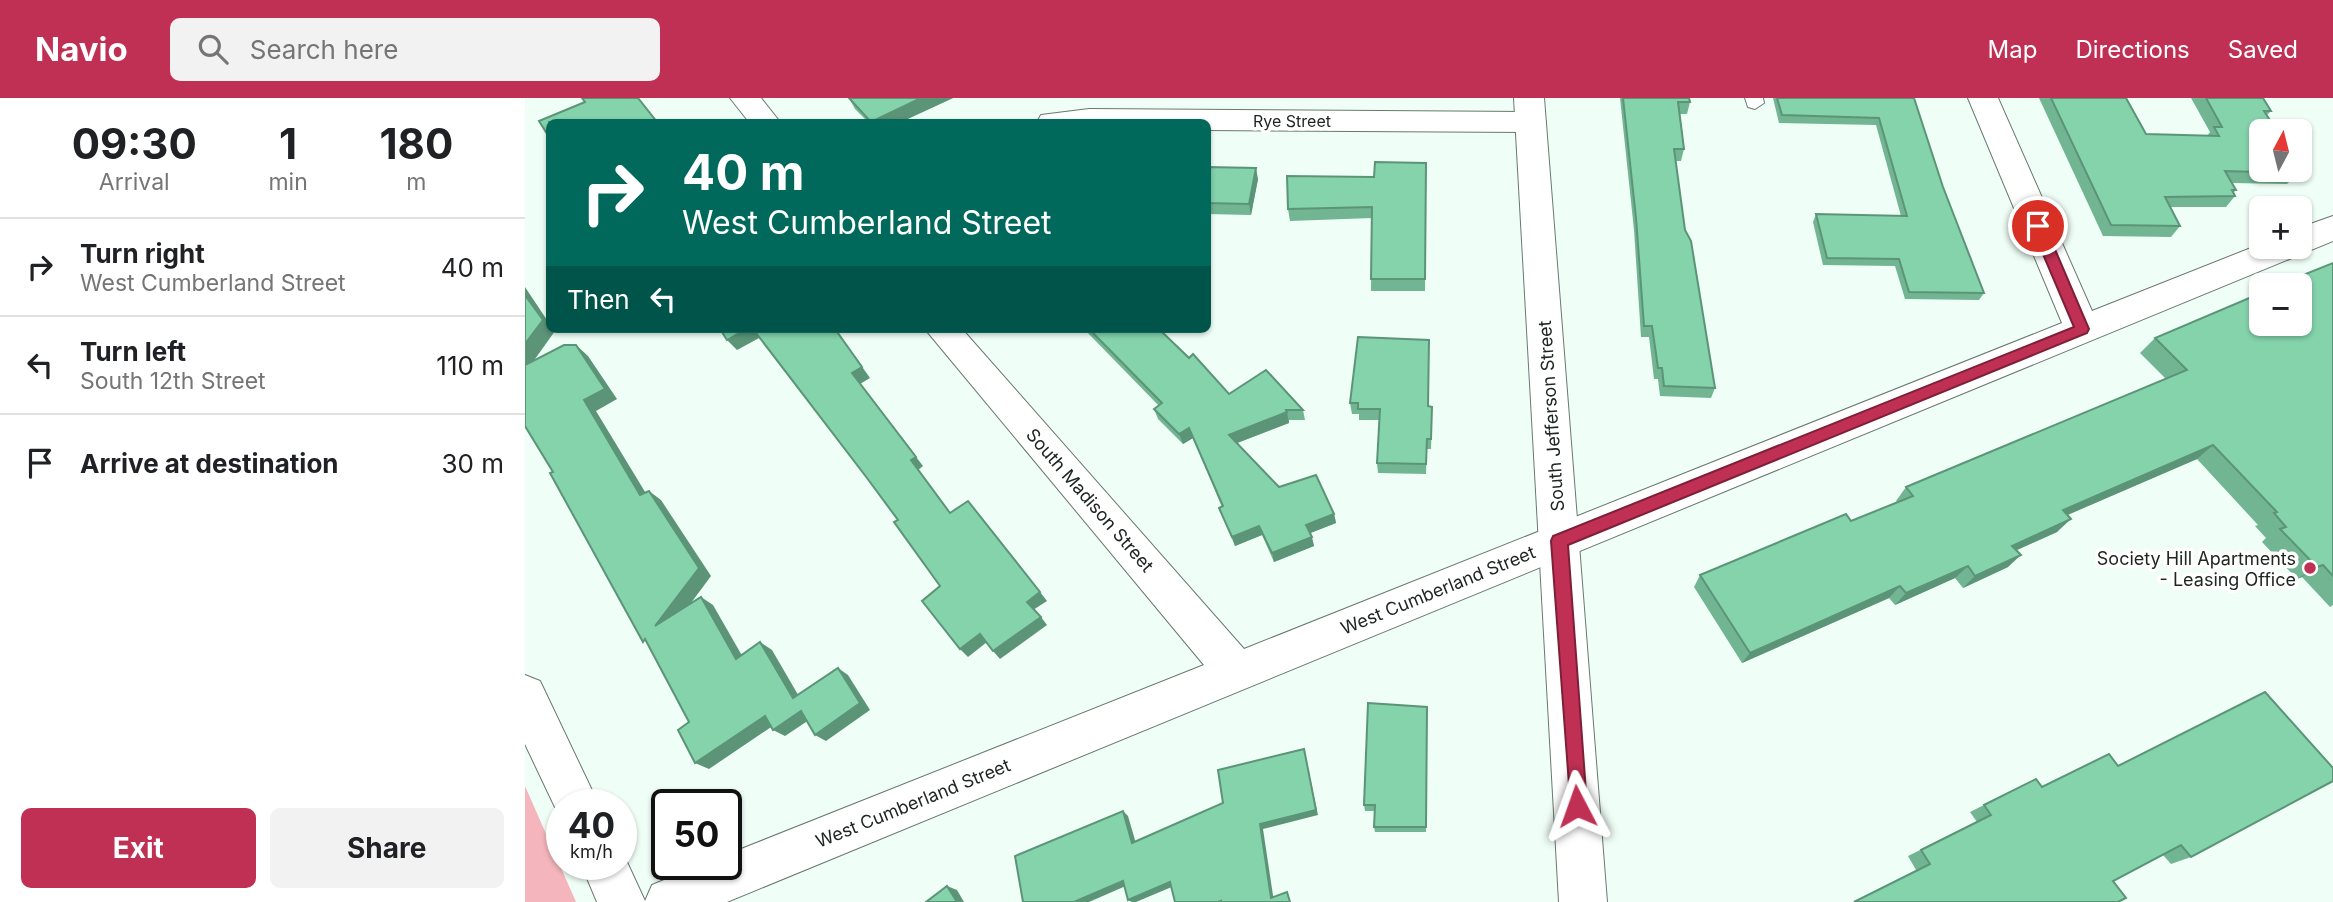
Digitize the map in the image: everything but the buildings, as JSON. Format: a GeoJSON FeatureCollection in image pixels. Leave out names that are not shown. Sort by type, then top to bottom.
{"type":"FeatureCollection","features":[{"type":"Feature","properties":{"kind":"street"},"geometry":{"type":"LineString","coordinates":[[745,98],[762,119]]}},
{"type":"Feature","properties":{"kind":"street"},"geometry":{"type":"LineString","coordinates":[[1983,98],[2082,329]]}},
{"type":"Feature","properties":{"kind":"street","name":"Rye Street"},"geometry":{"type":"LineString","coordinates":[[1089,119],[1530,110]]}},
{"type":"Feature","properties":{"kind":"street","name":"South Jefferson Street"},"geometry":{"type":"LineString","coordinates":[[1530,110],[1583,902]]}},
{"type":"Feature","properties":{"kind":"street"},"geometry":{"type":"LineString","coordinates":[[2312,236],[2333,228]]}},
{"type":"Feature","properties":{"kind":"street","name":"West Cumberland Street"},"geometry":{"type":"LineString","coordinates":[[669,902],[2256,259]]}},
{"type":"Feature","properties":{"kind":"street","name":"South Madison Street"},"geometry":{"type":"LineString","coordinates":[[945,333],[1237,672]]}},
{"type":"Feature","properties":{"kind":"street"},"geometry":{"type":"LineString","coordinates":[[525,696],[569,789]]}},
{"type":"Feature","properties":{"kind":"street"},"geometry":{"type":"LineString","coordinates":[[612,880],[622,902]]}},
{"type":"Feature","properties":{"kind":"shaded area"},"geometry":{"type":"Polygon","coordinates":[[[525,786],[546,834],[546,880],[566,880],[576,902],[525,902],[525,786]]]}},
{"type":"Feature","properties":{"kind":"place","name":"Society Hill Apartments - Leasing Office"},"geometry":{"type":"Point","coordinates":[2310,568]}},
{"type":"Feature","properties":{"kind":"route"},"geometry":{"type":"LineString","coordinates":[[1577,806],[1559,541],[2082,329],[2038,226]]}}]}
